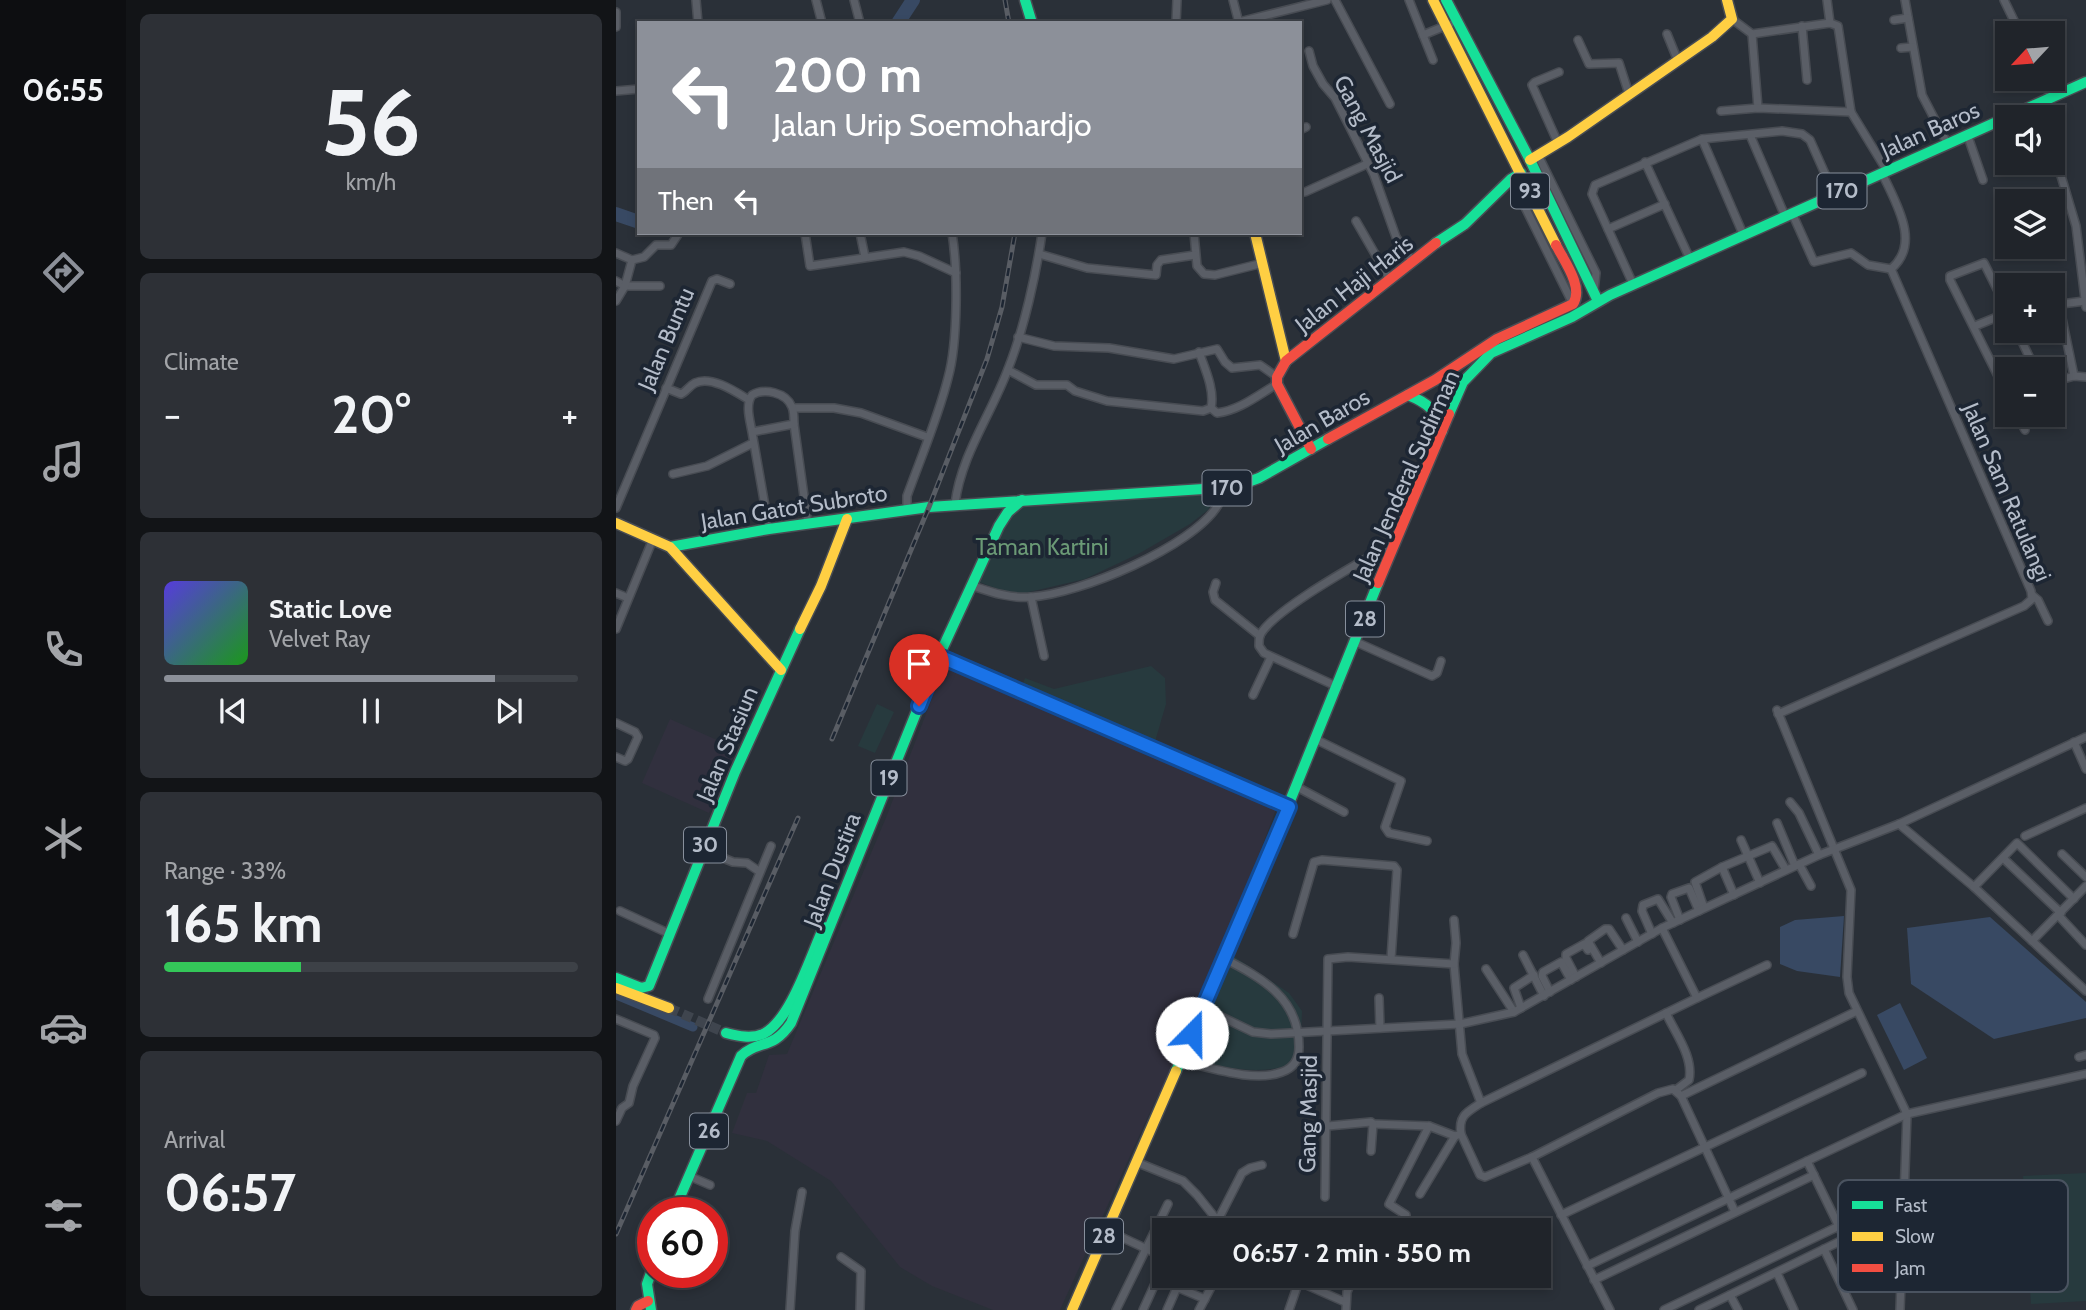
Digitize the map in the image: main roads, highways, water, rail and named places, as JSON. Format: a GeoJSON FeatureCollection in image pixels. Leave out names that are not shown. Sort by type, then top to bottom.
{"type":"FeatureCollection","features":[{"type":"Feature","properties":{"kind":"main road"},"geometry":{"type":"LineString","coordinates":[[1025,0],[1031,21]]}},
{"type":"Feature","properties":{"kind":"main road","name":"93"},"geometry":{"type":"LineString","coordinates":[[1433,0],[1568,268],[1577,289],[1577,298],[1573,304]]}},
{"type":"Feature","properties":{"kind":"main road","name":"93"},"geometry":{"type":"LineString","coordinates":[[1446,0],[1534,158],[1596,296]]}},
{"type":"Feature","properties":{"kind":"main road"},"geometry":{"type":"LineString","coordinates":[[1534,158],[1712,37],[1732,19],[1727,0]]}},
{"type":"Feature","properties":{"kind":"main road","name":"Jalan Baros"},"geometry":{"type":"LineString","coordinates":[[1596,296],[1633,284],[2086,83]]}},
{"type":"Feature","properties":{"kind":"main road","name":"Jalan Haji Haris"},"geometry":{"type":"LineString","coordinates":[[1311,449],[1277,381],[1286,361],[1465,224],[1511,179],[1521,173]]}},
{"type":"Feature","properties":{"kind":"main road"},"geometry":{"type":"LineString","coordinates":[[1256,235],[1286,361]]}},
{"type":"Feature","properties":{"kind":"main road"},"geometry":{"type":"LineString","coordinates":[[1568,268],[1579,278],[1591,298],[1596,296]]}},
{"type":"Feature","properties":{"kind":"main road","name":"Jalan Jenderal Sudirman"},"geometry":{"type":"LineString","coordinates":[[1075,1309],[1106,1230],[1297,788],[1395,542],[1463,382],[1490,353],[1572,317],[1596,296]]}},
{"type":"Feature","properties":{"kind":"main road","name":"Jalan Baros"},"geometry":{"type":"LineString","coordinates":[[984,502],[1222,489],[1259,478],[1449,372],[1486,345],[1573,304]]}},
{"type":"Feature","properties":{"kind":"main road"},"geometry":{"type":"LineString","coordinates":[[1449,372],[1459,373],[1463,382]]}},
{"type":"Feature","properties":{"kind":"main road"},"geometry":{"type":"LineString","coordinates":[[1408,395],[1420,399],[1433,409],[1439,418],[1442,431]]}},
{"type":"Feature","properties":{"kind":"main road","name":"Jalan Dustira"},"geometry":{"type":"LineString","coordinates":[[746,1050],[775,1043],[785,1033],[837,912],[839,900],[939,656],[999,526],[1008,512],[1021,500]]}},
{"type":"Feature","properties":{"kind":"main road"},"geometry":{"type":"LineString","coordinates":[[984,502],[994,511],[999,526]]}},
{"type":"Feature","properties":{"kind":"main road","name":"Jalan Gatot Subroto"},"geometry":{"type":"LineString","coordinates":[[670,547],[907,510],[984,502]]}},
{"type":"Feature","properties":{"kind":"main road","name":"Jalan Stasiun"},"geometry":{"type":"LineString","coordinates":[[616,978],[645,988],[649,986],[766,701],[821,586],[847,519]]}},
{"type":"Feature","properties":{"kind":"main road"},"geometry":{"type":"LineString","coordinates":[[616,523],[670,547]]}},
{"type":"Feature","properties":{"kind":"main road"},"geometry":{"type":"LineString","coordinates":[[684,564],[685,549],[695,542]]}},
{"type":"Feature","properties":{"kind":"main road","name":"Jalan Stasiun"},"geometry":{"type":"LineString","coordinates":[[670,547],[781,670]]}},
{"type":"Feature","properties":{"kind":"main road"},"geometry":{"type":"LineString","coordinates":[[939,656],[1289,807]]}},
{"type":"Feature","properties":{"kind":"main road"},"geometry":{"type":"LineString","coordinates":[[726,1033],[748,1038],[761,1036],[780,1022],[831,909],[839,900]]}},
{"type":"Feature","properties":{"kind":"main road"},"geometry":{"type":"LineString","coordinates":[[616,988],[669,1008]]}},
{"type":"Feature","properties":{"kind":"main road","name":"26"},"geometry":{"type":"LineString","coordinates":[[680,1197],[741,1056],[746,1050]]}},
{"type":"Feature","properties":{"kind":"main road"},"geometry":{"type":"LineString","coordinates":[[636,1310],[638,1306],[650,1306],[648,1288]]}},
{"type":"Feature","properties":{"kind":"water"},"geometry":{"type":"Polygon","coordinates":[[[1844,916],[1840,977],[1797,971],[1780,964],[1780,927],[1795,920],[1844,916]]]}},
{"type":"Feature","properties":{"kind":"water"},"geometry":{"type":"Polygon","coordinates":[[[1990,917],[2086,1002],[2086,1018],[1994,1039],[1911,984],[1907,928],[1990,917]]]}},
{"type":"Feature","properties":{"kind":"water"},"geometry":{"type":"Polygon","coordinates":[[[1900,1003],[1927,1058],[1904,1070],[1877,1015],[1900,1003]]]}},
{"type":"Feature","properties":{"kind":"waterway"},"geometry":{"type":"LineString","coordinates":[[899,21],[913,0]]}},
{"type":"Feature","properties":{"kind":"waterway"},"geometry":{"type":"LineString","coordinates":[[616,214],[637,221]]}},
{"type":"Feature","properties":{"kind":"waterway"},"geometry":{"type":"LineString","coordinates":[[616,995],[693,1027]]}},
{"type":"Feature","properties":{"kind":"tunnel"},"geometry":{"type":"LineString","coordinates":[[669,1008],[726,1033]]}},
{"type":"Feature","properties":{"kind":"railway"},"geometry":{"type":"LineString","coordinates":[[1005,0],[1009,21]]}},
{"type":"Feature","properties":{"kind":"railway"},"geometry":{"type":"LineString","coordinates":[[832,739],[929,507],[987,359],[1002,307],[1015,235]]}},
{"type":"Feature","properties":{"kind":"railway"},"geometry":{"type":"LineString","coordinates":[[616,1234],[798,818]]}},
{"type":"Feature","properties":{"kind":"park label","name":"Taman Kartini"},"geometry":{"type":"Point","coordinates":[1042,547]}}]}
